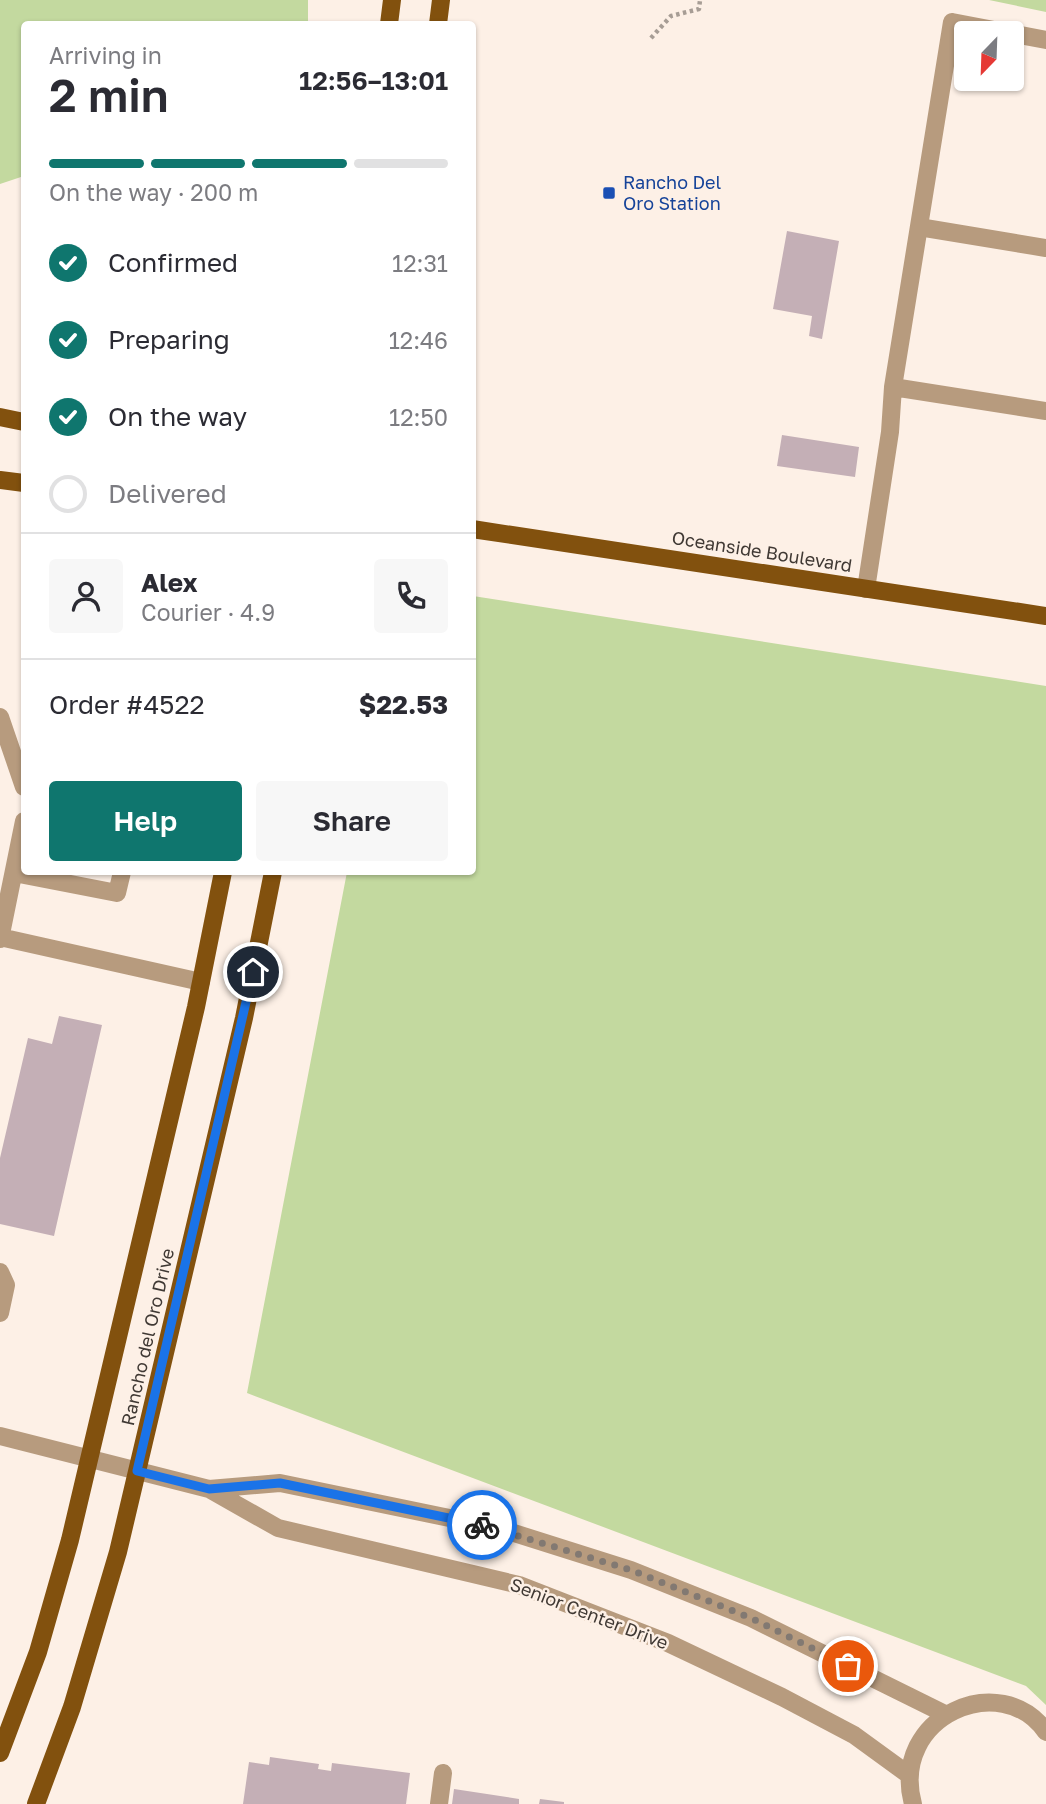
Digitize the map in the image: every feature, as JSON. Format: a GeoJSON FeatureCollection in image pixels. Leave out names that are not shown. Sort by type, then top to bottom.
{"type":"FeatureCollection","features":[{"type":"Feature","properties":{"kind":"main road"},"geometry":{"type":"LineString","coordinates":[[389,21],[392,0]]}},
{"type":"Feature","properties":{"kind":"main road"},"geometry":{"type":"LineString","coordinates":[[438,21],[441,0]]}},
{"type":"Feature","properties":{"kind":"main road"},"geometry":{"type":"LineString","coordinates":[[0,417],[21,421]]}},
{"type":"Feature","properties":{"kind":"main road"},"geometry":{"type":"LineString","coordinates":[[0,480],[21,483]]}},
{"type":"Feature","properties":{"kind":"main road","name":"Oceanside Boulevard"},"geometry":{"type":"LineString","coordinates":[[476,530],[1046,616]]}},
{"type":"Feature","properties":{"kind":"main road","name":"Rancho del Oro Drive"},"geometry":{"type":"LineString","coordinates":[[0,1754],[50,1614],[201,982],[222,875]]}},
{"type":"Feature","properties":{"kind":"main road","name":"Rancho del Oro Drive"},"geometry":{"type":"LineString","coordinates":[[36,1804],[72,1707],[101,1615],[244,1018],[272,875]]}},
{"type":"Feature","properties":{"kind":"street"},"geometry":{"type":"LineString","coordinates":[[866,589],[890,432],[893,387],[952,22],[1046,40]]}},
{"type":"Feature","properties":{"kind":"street"},"geometry":{"type":"LineString","coordinates":[[919,227],[1046,248]]}},
{"type":"Feature","properties":{"kind":"street"},"geometry":{"type":"LineString","coordinates":[[893,387],[1046,411]]}},
{"type":"Feature","properties":{"kind":"street"},"geometry":{"type":"LineString","coordinates":[[0,717],[21,778]]}},
{"type":"Feature","properties":{"kind":"street"},"geometry":{"type":"LineString","coordinates":[[21,837],[0,938],[201,982]]}},
{"type":"Feature","properties":{"kind":"street"},"geometry":{"type":"LineString","coordinates":[[14,873],[21,874]]}},
{"type":"Feature","properties":{"kind":"street"},"geometry":{"type":"LineString","coordinates":[[24,875],[117,893],[121,875]]}},
{"type":"Feature","properties":{"kind":"street"},"geometry":{"type":"LineString","coordinates":[[0,1272],[6,1285],[0,1312]]}},
{"type":"Feature","properties":{"kind":"street","name":"Senior Center Drive"},"geometry":{"type":"LineString","coordinates":[[0,1436],[209,1489],[278,1528],[519,1585],[668,1643],[854,1735],[909,1775]]}},
{"type":"Feature","properties":{"kind":"street","name":"Senior Center Drive"},"geometry":{"type":"LineString","coordinates":[[209,1489],[280,1483],[498,1528],[631,1570],[751,1618],[945,1714]]}},
{"type":"Feature","properties":{"kind":"street"},"geometry":{"type":"LineString","coordinates":[[912,1804],[909,1775],[919,1740],[945,1714],[970,1704],[997,1704],[1022,1711],[1046,1732]]}},
{"type":"Feature","properties":{"kind":"street"},"geometry":{"type":"LineString","coordinates":[[439,1804],[443,1773]]}},
{"type":"Feature","properties":{"kind":"path"},"geometry":{"type":"LineString","coordinates":[[651,38],[671,16],[699,9],[700,0]]}},
{"type":"Feature","properties":{"kind":"green space"},"geometry":{"type":"Polygon","coordinates":[[[0,0],[308,0],[308,21],[21,21],[21,177],[0,184],[0,0]]]}},
{"type":"Feature","properties":{"kind":"green space"},"geometry":{"type":"Polygon","coordinates":[[[989,0],[1046,0],[1046,12],[989,0]]]}},
{"type":"Feature","properties":{"kind":"green space"},"geometry":{"type":"Polygon","coordinates":[[[476,596],[1046,686],[1046,1705],[1026,1686],[247,1393],[346,875],[476,875],[476,596]]]}},
{"type":"Feature","properties":{"kind":"building"},"geometry":{"type":"Polygon","coordinates":[[[787,231],[839,241],[822,339],[809,336],[812,316],[773,309],[787,231]]]}},
{"type":"Feature","properties":{"kind":"building"},"geometry":{"type":"Polygon","coordinates":[[[782,435],[859,447],[855,477],[777,466],[782,435]]]}},
{"type":"Feature","properties":{"kind":"building"},"geometry":{"type":"Polygon","coordinates":[[[59,1016],[102,1025],[54,1236],[0,1224],[0,1158],[28,1038],[52,1044],[59,1016]]]}},
{"type":"Feature","properties":{"kind":"building"},"geometry":{"type":"Polygon","coordinates":[[[270,1757],[319,1764],[318,1769],[331,1771],[332,1763],[410,1773],[406,1804],[243,1804],[249,1762],[269,1765],[270,1757]]]}},
{"type":"Feature","properties":{"kind":"building"},"geometry":{"type":"Polygon","coordinates":[[[454,1789],[519,1799],[519,1804],[452,1804],[454,1789]]]}},
{"type":"Feature","properties":{"kind":"building"},"geometry":{"type":"Polygon","coordinates":[[[540,1799],[564,1802],[564,1804],[539,1804],[540,1799]]]}},
{"type":"Feature","properties":{"kind":"way so far"},"geometry":{"type":"LineString","coordinates":[[482,1525],[631,1570],[751,1618],[848,1666]]}},
{"type":"Feature","properties":{"kind":"place","name":"Rancho Del Oro Station"},"geometry":{"type":"Point","coordinates":[609,193]}},
{"type":"Feature","properties":{"kind":"route"},"geometry":{"type":"LineString","coordinates":[[253,972],[137,1471],[209,1489],[280,1483],[482,1525]]}}]}
